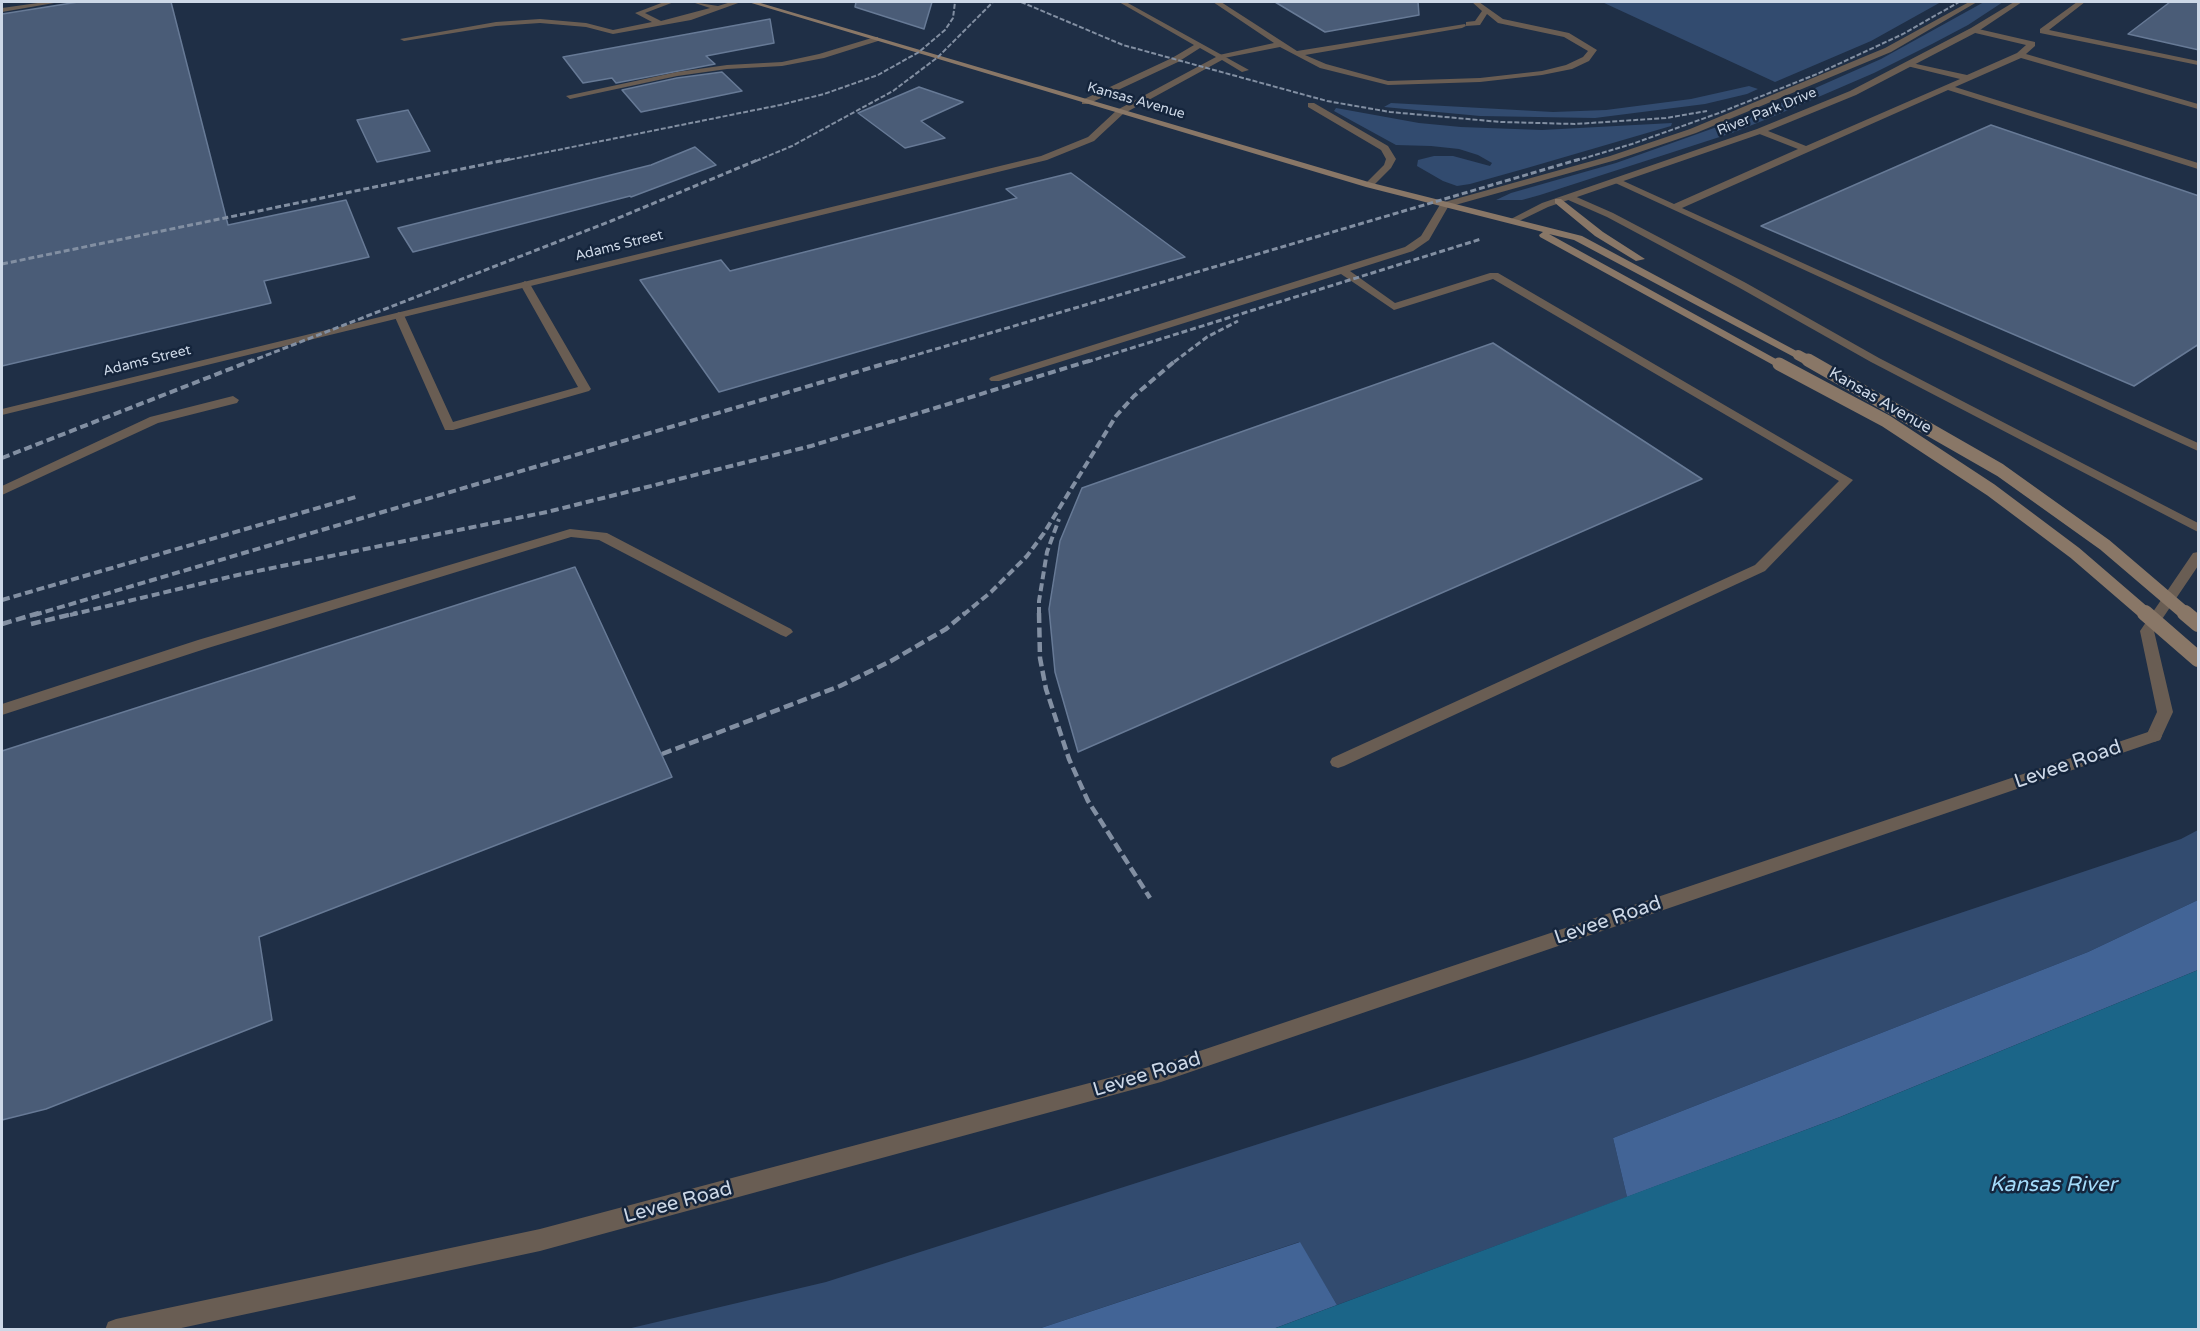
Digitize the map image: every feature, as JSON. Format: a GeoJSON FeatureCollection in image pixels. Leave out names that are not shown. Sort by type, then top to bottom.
{"type":"FeatureCollection","features":[{"type":"Feature","properties":{"kind":"main road","name":"Kansas Avenue"},"geometry":{"type":"LineString","coordinates":[[751,2],[1369,185],[1444,206],[1514,220],[1578,238],[1898,410],[2000,470],[2105,546],[2199,624]]}},
{"type":"Feature","properties":{"kind":"main road"},"geometry":{"type":"LineString","coordinates":[[1564,199],[1599,234],[1693,291],[1743,326]]}},
{"type":"Feature","properties":{"kind":"main road","name":"Kansas Avenue"},"geometry":{"type":"LineString","coordinates":[[1514,220],[1886,421],[1982,483],[2075,553],[2199,659]]}},
{"type":"Feature","properties":{"kind":"street"},"geometry":{"type":"LineString","coordinates":[[2,10],[56,2]]}},
{"type":"Feature","properties":{"kind":"street"},"geometry":{"type":"LineString","coordinates":[[661,23],[639,13],[670,2]]}},
{"type":"Feature","properties":{"kind":"street"},"geometry":{"type":"LineString","coordinates":[[695,2],[717,8]]}},
{"type":"Feature","properties":{"kind":"street"},"geometry":{"type":"LineString","coordinates":[[404,39],[496,24],[529,22],[586,25],[613,32],[688,18],[737,2]]}},
{"type":"Feature","properties":{"kind":"street"},"geometry":{"type":"LineString","coordinates":[[1122,2],[1245,70]]}},
{"type":"Feature","properties":{"kind":"street"},"geometry":{"type":"LineString","coordinates":[[1216,2],[1296,54],[1323,66],[1388,83],[1480,80],[1542,73],[1569,67],[1586,59],[1593,50],[1566,35],[1500,21],[1475,2]]}},
{"type":"Feature","properties":{"kind":"street"},"geometry":{"type":"LineString","coordinates":[[995,379],[1409,249],[1425,238],[1444,206],[1613,158],[1693,131],[1888,50],[1973,2]]}},
{"type":"Feature","properties":{"kind":"street","name":"River Park Drive"},"geometry":{"type":"LineString","coordinates":[[1514,220],[1564,199],[1760,131],[1853,93],[1974,30],[2018,2]]}},
{"type":"Feature","properties":{"kind":"street"},"geometry":{"type":"LineString","coordinates":[[1675,207],[2020,55],[2043,31],[2081,2]]}},
{"type":"Feature","properties":{"kind":"street"},"geometry":{"type":"LineString","coordinates":[[1296,54],[1477,23],[1486,10]]}},
{"type":"Feature","properties":{"kind":"street"},"geometry":{"type":"LineString","coordinates":[[1974,30],[2032,44]]}},
{"type":"Feature","properties":{"kind":"street"},"geometry":{"type":"LineString","coordinates":[[2043,31],[2199,63]]}},
{"type":"Feature","properties":{"kind":"street"},"geometry":{"type":"LineString","coordinates":[[570,96],[677,74],[802,60],[875,39]]}},
{"type":"Feature","properties":{"kind":"street","name":"Adams Street"},"geometry":{"type":"LineString","coordinates":[[2,412],[1044,158],[1091,139],[1120,112],[1222,57],[1281,44]]}},
{"type":"Feature","properties":{"kind":"street"},"geometry":{"type":"LineString","coordinates":[[1085,102],[1175,60],[1200,45]]}},
{"type":"Feature","properties":{"kind":"street"},"geometry":{"type":"LineString","coordinates":[[2020,55],[2199,107]]}},
{"type":"Feature","properties":{"kind":"street"},"geometry":{"type":"LineString","coordinates":[[1910,64],[1966,78]]}},
{"type":"Feature","properties":{"kind":"street"},"geometry":{"type":"LineString","coordinates":[[1948,87],[2199,166]]}},
{"type":"Feature","properties":{"kind":"street"},"geometry":{"type":"LineString","coordinates":[[1311,105],[1385,148],[1391,159],[1388,166],[1369,185]]}},
{"type":"Feature","properties":{"kind":"street"},"geometry":{"type":"LineString","coordinates":[[1760,131],[1808,150]]}},
{"type":"Feature","properties":{"kind":"street"},"geometry":{"type":"LineString","coordinates":[[1616,181],[2199,447]]}},
{"type":"Feature","properties":{"kind":"street"},"geometry":{"type":"LineString","coordinates":[[1564,199],[1610,215],[1742,285],[1875,360],[2199,528]]}},
{"type":"Feature","properties":{"kind":"street"},"geometry":{"type":"LineString","coordinates":[[1338,762],[1760,568],[1847,480],[1494,275],[1394,307],[1342,270]]}},
{"type":"Feature","properties":{"kind":"street"},"geometry":{"type":"LineString","coordinates":[[399,315],[449,427],[585,389],[525,284]]}},
{"type":"Feature","properties":{"kind":"street"},"geometry":{"type":"LineString","coordinates":[[2,491],[154,420],[233,400]]}},
{"type":"Feature","properties":{"kind":"street"},"geometry":{"type":"LineString","coordinates":[[2,710],[203,644],[570,533],[602,536],[786,632]]}},
{"type":"Feature","properties":{"kind":"street","name":"Levee Road"},"geometry":{"type":"LineString","coordinates":[[116,1329],[540,1240],[1161,1073],[2154,736],[2165,712],[2147,631],[2199,556]]}},
{"type":"Feature","properties":{"kind":"shaded area"},"geometry":{"type":"Polygon","coordinates":[[[1602,2],[1941,2],[1871,41],[1775,82],[1602,2]]]}},
{"type":"Feature","properties":{"kind":"shaded area"},"geometry":{"type":"Polygon","coordinates":[[[1984,2],[2003,2],[1968,25],[1874,73],[1772,117],[1732,133],[1540,195],[1522,200],[1496,200],[1511,193],[1616,163],[1770,108],[1881,59],[1984,2]]]}},
{"type":"Feature","properties":{"kind":"shaded area"},"geometry":{"type":"Polygon","coordinates":[[[1749,86],[1758,89],[1747,94],[1705,104],[1595,118],[1480,116],[1384,107],[1391,103],[1553,112],[1606,110],[1691,99],[1749,86]]]}},
{"type":"Feature","properties":{"kind":"shaded area"},"geometry":{"type":"Polygon","coordinates":[[[1336,108],[1419,123],[1461,127],[1542,130],[1672,123],[1671,126],[1457,186],[1417,166],[1418,160],[1434,156],[1453,156],[1490,166],[1492,163],[1478,155],[1459,149],[1396,145],[1334,111],[1336,108]]]}},
{"type":"Feature","properties":{"kind":"shaded area"},"geometry":{"type":"Polygon","coordinates":[[[2198,830],[2198,900],[2088,952],[1613,1138],[1627,1197],[1337,1305],[1299,1242],[1038,1329],[623,1330],[826,1282],[1525,1059],[2181,839],[2198,830]]]}},
{"type":"Feature","properties":{"kind":"shaded area"},"geometry":{"type":"Polygon","coordinates":[[[2198,900],[2198,970],[1840,1117],[1627,1197],[1613,1138],[2088,952],[2198,900]]]}},
{"type":"Feature","properties":{"kind":"shaded area"},"geometry":{"type":"Polygon","coordinates":[[[1300,1242],[1337,1305],[1273,1329],[1038,1329],[1300,1242]]]}},
{"type":"Feature","properties":{"kind":"water","name":"Kansas River"},"geometry":{"type":"Polygon","coordinates":[[[2198,970],[2198,1329],[1273,1329],[1840,1117],[2198,970]]]}},
{"type":"Feature","properties":{"kind":"building"},"geometry":{"type":"Polygon","coordinates":[[[78,2],[171,2],[228,225],[346,200],[369,257],[264,281],[271,303],[2,366],[2,14],[78,2]]]}},
{"type":"Feature","properties":{"kind":"building"},"geometry":{"type":"Polygon","coordinates":[[[856,2],[932,2],[924,29],[855,7],[856,2]]]}},
{"type":"Feature","properties":{"kind":"building"},"geometry":{"type":"Polygon","coordinates":[[[1275,2],[1418,2],[1419,15],[1325,32],[1275,2]]]}},
{"type":"Feature","properties":{"kind":"building"},"geometry":{"type":"Polygon","coordinates":[[[2170,2],[2199,2],[2199,50],[2128,34],[2170,2]]]}},
{"type":"Feature","properties":{"kind":"building"},"geometry":{"type":"Polygon","coordinates":[[[770,19],[774,43],[706,56],[715,64],[616,83],[612,78],[583,83],[563,57],[770,19]]]}},
{"type":"Feature","properties":{"kind":"building"},"geometry":{"type":"Polygon","coordinates":[[[722,72],[742,91],[641,112],[622,90],[677,78],[722,72]]]}},
{"type":"Feature","properties":{"kind":"building"},"geometry":{"type":"Polygon","coordinates":[[[919,87],[963,102],[921,121],[945,138],[905,148],[858,113],[919,87]]]}},
{"type":"Feature","properties":{"kind":"building"},"geometry":{"type":"Polygon","coordinates":[[[408,110],[430,151],[377,162],[357,120],[408,110]]]}},
{"type":"Feature","properties":{"kind":"building"},"geometry":{"type":"Polygon","coordinates":[[[1991,125],[2199,196],[2199,344],[2134,386],[1761,226],[1991,125]]]}},
{"type":"Feature","properties":{"kind":"building"},"geometry":{"type":"Polygon","coordinates":[[[695,147],[716,165],[631,197],[413,252],[398,228],[651,165],[695,147]]]}},
{"type":"Feature","properties":{"kind":"building"},"geometry":{"type":"Polygon","coordinates":[[[1071,173],[1185,257],[719,392],[640,280],[721,260],[730,271],[1017,198],[1006,189],[1071,173]]]}},
{"type":"Feature","properties":{"kind":"building"},"geometry":{"type":"Polygon","coordinates":[[[1493,343],[1702,479],[1078,752],[1055,672],[1049,609],[1060,541],[1082,488],[1493,343]]]}},
{"type":"Feature","properties":{"kind":"building"},"geometry":{"type":"Polygon","coordinates":[[[575,567],[672,777],[259,937],[272,1020],[46,1109],[2,1120],[2,751],[575,567]]]}},
{"type":"Feature","properties":{"kind":"railway"},"geometry":{"type":"LineString","coordinates":[[503,161],[824,94],[878,75],[919,52],[945,30],[953,18],[955,2]]}},
{"type":"Feature","properties":{"kind":"railway"},"geometry":{"type":"LineString","coordinates":[[756,161],[792,146],[893,91],[938,57],[993,2]]}},
{"type":"Feature","properties":{"kind":"railway"},"geometry":{"type":"LineString","coordinates":[[1021,2],[1123,45],[1327,101],[1390,112],[1501,122],[1575,124],[1666,118],[1707,111]]}},
{"type":"Feature","properties":{"kind":"railway"},"geometry":{"type":"LineString","coordinates":[[1575,161],[1632,144],[1719,113],[1817,74],[1903,34],[1959,2]]}},
{"type":"Feature","properties":{"kind":"railway"},"geometry":{"type":"LineString","coordinates":[[2,264],[510,159]]}},
{"type":"Feature","properties":{"kind":"railway"},"geometry":{"type":"LineString","coordinates":[[249,362],[611,221],[760,159]]}},
{"type":"Feature","properties":{"kind":"railway"},"geometry":{"type":"LineString","coordinates":[[892,362],[1580,159]]}},
{"type":"Feature","properties":{"kind":"railway"},"geometry":{"type":"LineString","coordinates":[[1087,362],[1481,239]]}},
{"type":"Feature","properties":{"kind":"railway"},"geometry":{"type":"LineString","coordinates":[[1174,362],[1207,337],[1238,321]]}},
{"type":"Feature","properties":{"kind":"railway"},"geometry":{"type":"LineString","coordinates":[[2,458],[253,360]]}},
{"type":"Feature","properties":{"kind":"railway"},"geometry":{"type":"LineString","coordinates":[[34,615],[897,360]]}},
{"type":"Feature","properties":{"kind":"railway"},"geometry":{"type":"LineString","coordinates":[[70,615],[233,576],[547,512],[811,446],[1092,360]]}},
{"type":"Feature","properties":{"kind":"railway"},"geometry":{"type":"LineString","coordinates":[[963,615],[991,592],[1027,556],[1044,533],[1116,416],[1134,396],[1176,360]]}},
{"type":"Feature","properties":{"kind":"railway"},"geometry":{"type":"LineString","coordinates":[[2,600],[359,496]]}},
{"type":"Feature","properties":{"kind":"railway"},"geometry":{"type":"LineString","coordinates":[[1039,613],[1047,552],[1059,519]]}},
{"type":"Feature","properties":{"kind":"railway"},"geometry":{"type":"LineString","coordinates":[[2,624],[39,613]]}},
{"type":"Feature","properties":{"kind":"railway"},"geometry":{"type":"LineString","coordinates":[[31,624],[77,613]]}},
{"type":"Feature","properties":{"kind":"railway"},"geometry":{"type":"LineString","coordinates":[[662,754],[840,686],[891,661],[946,629],[965,613]]}},
{"type":"Feature","properties":{"kind":"railway"},"geometry":{"type":"LineString","coordinates":[[1039,613],[1040,658],[1046,689],[1069,759],[1088,801],[1150,898]]}}]}
